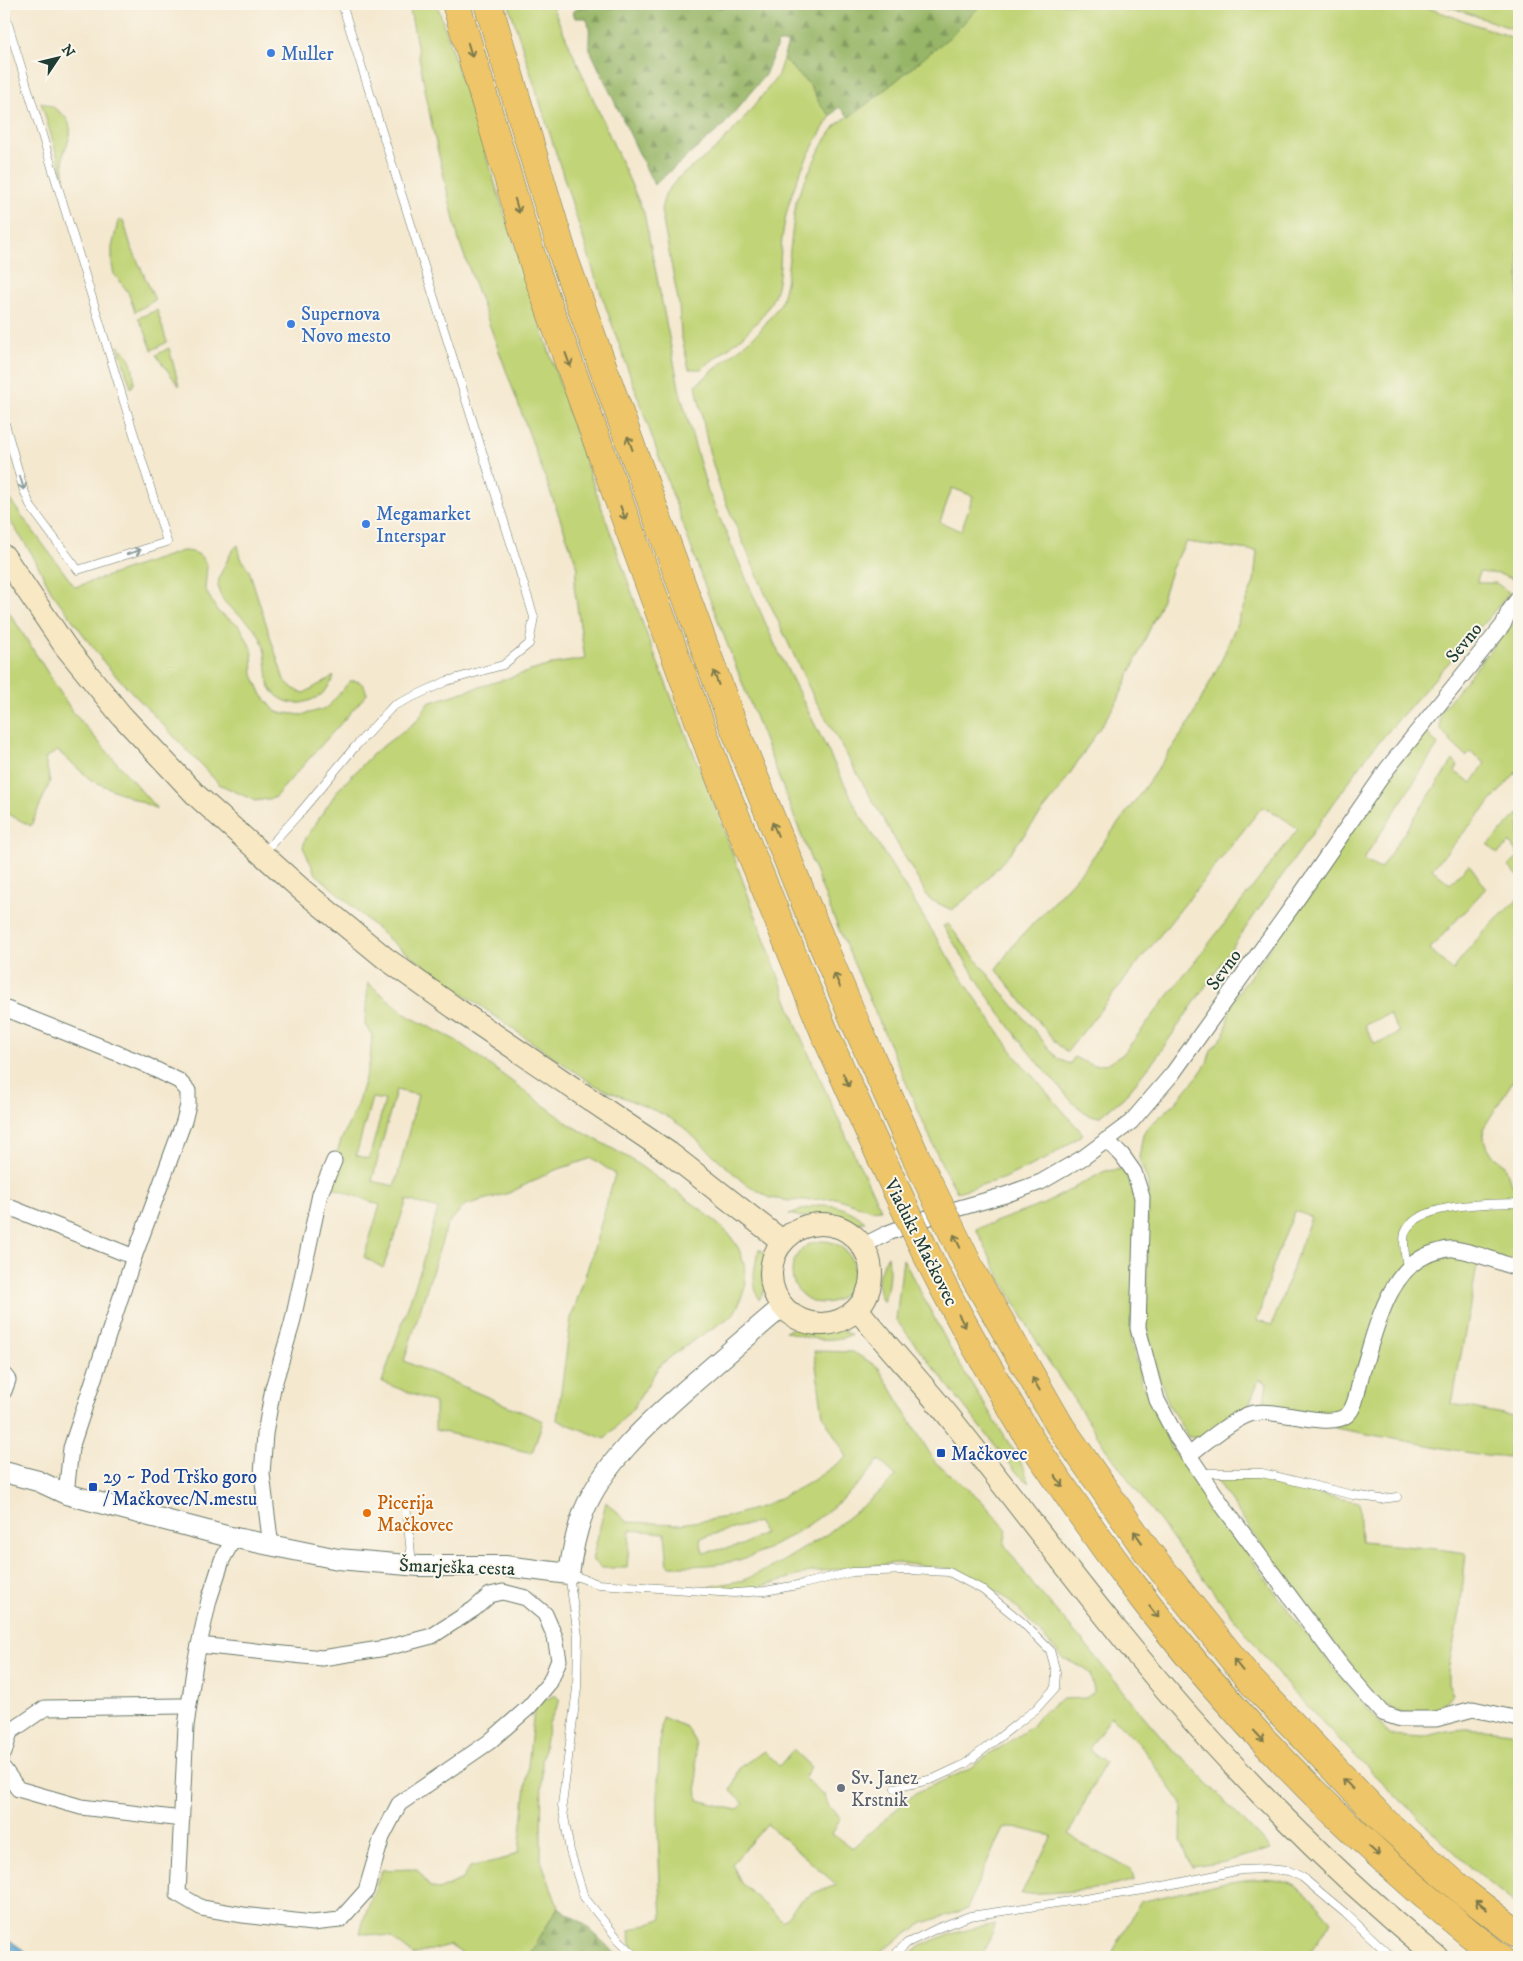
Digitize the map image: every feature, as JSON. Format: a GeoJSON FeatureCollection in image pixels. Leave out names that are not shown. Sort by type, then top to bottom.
{"type":"FeatureCollection","features":[{"type":"Feature","properties":{"kind":"highway","name":"Viadukt Mačkovec"},"geometry":{"type":"LineString","coordinates":[[456,4],[536,271],[720,778],[826,1036],[879,1154],[935,1270],[985,1364],[1031,1441],[1128,1580],[1187,1654],[1289,1769],[1350,1828],[1447,1916],[1499,1957]]}},
{"type":"Feature","properties":{"kind":"highway","name":"Viadukt Mačkovec"},"geometry":{"type":"LineString","coordinates":[[488,4],[565,261],[732,722],[856,1024],[916,1157],[973,1274],[1060,1426],[1147,1551],[1250,1680],[1385,1822],[1466,1894],[1519,1935]]}},
{"type":"Feature","properties":{"kind":"main road"},"geometry":{"type":"LineString","coordinates":[[4,556],[65,646],[121,714],[197,796],[301,889],[385,958],[455,1008],[669,1153],[782,1241]]}},
{"type":"Feature","properties":{"kind":"main road"},"geometry":{"type":"LineString","coordinates":[[825,1223],[841,1227],[854,1236],[862,1246],[870,1260],[870,1284],[866,1296],[848,1316],[835,1322],[820,1324],[806,1322],[793,1316],[774,1294],[770,1280],[770,1266],[774,1252],[794,1230],[809,1224],[825,1223]]}},
{"type":"Feature","properties":{"kind":"main road"},"geometry":{"type":"LineString","coordinates":[[857,1308],[949,1417],[1146,1665],[1212,1741],[1328,1861],[1398,1925],[1437,1957]]}},
{"type":"Feature","properties":{"kind":"street","name":"Sevno"},"geometry":{"type":"LineString","coordinates":[[862,1246],[888,1233],[935,1215],[1005,1195],[1040,1182],[1084,1157],[1130,1122],[1173,1073],[1296,901],[1387,768],[1503,625],[1519,596]]}},
{"type":"Feature","properties":{"kind":"street"},"geometry":{"type":"LineString","coordinates":[[4,1008],[142,1063],[179,1081],[188,1091],[188,1105],[184,1121],[134,1257],[71,1448],[66,1494]]}},
{"type":"Feature","properties":{"kind":"street"},"geometry":{"type":"LineString","coordinates":[[1106,1140],[1122,1154],[1134,1172],[1142,1198],[1138,1328],[1158,1400],[1176,1436],[1200,1473],[1304,1617],[1343,1668],[1382,1712],[1400,1719],[1436,1719],[1473,1710],[1519,1719]]}},
{"type":"Feature","properties":{"kind":"street"},"geometry":{"type":"LineString","coordinates":[[271,1547],[262,1474],[265,1434],[273,1388],[292,1324],[320,1194],[334,1160]]}},
{"type":"Feature","properties":{"kind":"street"},"geometry":{"type":"LineString","coordinates":[[4,1205],[134,1257]]}},
{"type":"Feature","properties":{"kind":"street"},"geometry":{"type":"LineString","coordinates":[[1188,1456],[1229,1426],[1251,1413],[1264,1411],[1318,1420],[1334,1420],[1346,1416],[1354,1406],[1380,1316],[1396,1282],[1407,1268],[1429,1254],[1452,1248],[1519,1269]]}},
{"type":"Feature","properties":{"kind":"street"},"geometry":{"type":"LineString","coordinates":[[569,1574],[572,1547],[584,1510],[623,1450],[695,1382],[783,1306]]}},
{"type":"Feature","properties":{"kind":"street"},"geometry":{"type":"LineString","coordinates":[[4,1375],[8,1380],[4,1391]]}},
{"type":"Feature","properties":{"kind":"street","name":"Šmarješka cesta"},"geometry":{"type":"LineString","coordinates":[[4,1472],[38,1481],[66,1494],[271,1547],[338,1559],[412,1566],[505,1566],[569,1574]]}},
{"type":"Feature","properties":{"kind":"street"},"geometry":{"type":"LineString","coordinates":[[199,1645],[322,1658],[386,1648],[432,1636],[474,1609],[490,1595],[503,1592],[526,1598],[545,1614],[556,1637],[559,1660],[550,1682],[528,1707],[489,1742],[399,1804],[382,1837],[366,1891],[340,1920],[312,1922],[243,1915],[202,1908],[178,1894],[185,1781],[186,1726],[199,1645],[209,1600],[222,1560],[234,1538]]}},
{"type":"Feature","properties":{"kind":"street"},"geometry":{"type":"LineString","coordinates":[[4,1753],[10,1732],[44,1708],[181,1706]]}},
{"type":"Feature","properties":{"kind":"street"},"geometry":{"type":"LineString","coordinates":[[4,1769],[18,1789],[80,1808],[182,1819]]}},
{"type":"Feature","properties":{"kind":"lane"},"geometry":{"type":"LineString","coordinates":[[262,853],[392,706],[447,681],[503,665],[529,644],[534,617],[342,4]]}},
{"type":"Feature","properties":{"kind":"lane"},"geometry":{"type":"LineString","coordinates":[[4,11],[167,542],[78,570],[31,507],[23,488],[4,420]]}},
{"type":"Feature","properties":{"kind":"lane"},"geometry":{"type":"LineString","coordinates":[[1407,1268],[1404,1248],[1406,1233],[1415,1222],[1429,1212],[1484,1204],[1519,1203]]}},
{"type":"Feature","properties":{"kind":"lane"},"geometry":{"type":"LineString","coordinates":[[1200,1473],[1262,1473],[1353,1495],[1381,1499],[1396,1497]]}},
{"type":"Feature","properties":{"kind":"lane"},"geometry":{"type":"LineString","coordinates":[[406,1505],[412,1566]]}},
{"type":"Feature","properties":{"kind":"lane"},"geometry":{"type":"LineString","coordinates":[[637,1957],[620,1940],[584,1896],[570,1851],[562,1805],[577,1688],[578,1636],[569,1574],[598,1584],[734,1593],[765,1592],[852,1572],[910,1570],[949,1572],[984,1590],[1022,1622],[1050,1650],[1056,1672],[1055,1688],[1036,1709],[964,1764],[932,1779],[895,1788]]}},
{"type":"Feature","properties":{"kind":"lane"},"geometry":{"type":"LineString","coordinates":[[892,1957],[907,1944],[938,1928],[970,1916],[1144,1890],[1241,1870],[1267,1869],[1289,1871],[1302,1877],[1345,1913],[1392,1957]]}},
{"type":"Feature","properties":{"kind":"green space"},"geometry":{"type":"Polygon","coordinates":[[[409,4],[437,4],[578,441],[649,641],[716,809],[801,1037],[881,1209],[871,1210],[836,1198],[790,1201],[770,1198],[743,1182],[683,1127],[665,1115],[594,1085],[393,943],[315,873],[303,847],[306,838],[338,790],[375,752],[418,720],[428,703],[553,664],[585,659],[574,586],[578,568],[459,241],[432,126],[409,4]]]}},
{"type":"Feature","properties":{"kind":"green space"},"geometry":{"type":"Polygon","coordinates":[[[551,4],[644,213],[680,392],[707,489],[775,645],[859,813],[955,968],[1016,1057],[1083,1134],[1048,1158],[1002,1179],[957,1192],[943,1167],[830,909],[707,592],[597,282],[509,5],[551,4]]]}},
{"type":"Feature","properties":{"kind":"green space"},"geometry":{"type":"Polygon","coordinates":[[[583,4],[984,4],[951,36],[888,88],[849,117],[839,107],[831,116],[821,106],[810,85],[783,59],[788,43],[778,43],[765,75],[723,126],[654,185],[591,52],[589,27],[586,18],[575,18],[573,12],[583,4]]]}},
{"type":"Feature","properties":{"kind":"green space"},"geometry":{"type":"Polygon","coordinates":[[[984,4],[1417,4],[1519,40],[1519,579],[1518,581],[1499,574],[1479,572],[1477,583],[1496,583],[1510,593],[1370,752],[1156,1058],[1123,1098],[1101,1116],[1090,1116],[1073,1103],[1028,1051],[993,1004],[943,926],[948,924],[1058,1059],[1070,1064],[1074,1057],[1093,1065],[1099,1065],[1110,1062],[1123,1054],[1298,829],[1277,814],[1262,807],[1067,1052],[1056,1043],[996,969],[1015,943],[1083,870],[1135,801],[1188,725],[1222,659],[1254,582],[1257,551],[1186,542],[1172,568],[1159,608],[1118,700],[1058,792],[1005,859],[978,889],[952,910],[929,899],[813,696],[764,591],[721,491],[709,451],[696,385],[759,332],[781,303],[786,283],[796,201],[822,145],[837,124],[875,98],[952,34],[975,10],[984,4]],[[952,488],[940,522],[961,531],[973,496],[952,488]]]}},
{"type":"Feature","properties":{"kind":"green space"},"geometry":{"type":"Polygon","coordinates":[[[1441,4],[1519,4],[1519,31],[1441,4]]]}},
{"type":"Feature","properties":{"kind":"green space"},"geometry":{"type":"Polygon","coordinates":[[[783,59],[810,85],[821,106],[831,116],[807,157],[790,201],[782,240],[777,288],[768,307],[761,318],[742,337],[721,354],[701,369],[689,369],[681,334],[679,305],[661,210],[665,194],[679,177],[717,148],[742,121],[777,77],[783,59]]]}},
{"type":"Feature","properties":{"kind":"green space"},"geometry":{"type":"Polygon","coordinates":[[[41,102],[57,110],[69,123],[70,135],[63,156],[64,178],[41,102]]]}},
{"type":"Feature","properties":{"kind":"green space"},"geometry":{"type":"Polygon","coordinates":[[[123,220],[131,246],[155,300],[135,312],[128,292],[114,274],[112,265],[112,248],[118,221],[123,220]]]}},
{"type":"Feature","properties":{"kind":"green space"},"geometry":{"type":"Polygon","coordinates":[[[157,310],[167,342],[152,350],[138,318],[157,310]]]}},
{"type":"Feature","properties":{"kind":"green space"},"geometry":{"type":"Polygon","coordinates":[[[118,346],[123,349],[131,362],[134,384],[131,388],[118,346]]]}},
{"type":"Feature","properties":{"kind":"green space"},"geometry":{"type":"Polygon","coordinates":[[[169,348],[179,386],[156,355],[169,348]]]}},
{"type":"Feature","properties":{"kind":"green space"},"geometry":{"type":"Polygon","coordinates":[[[4,492],[75,587],[182,551],[200,556],[207,566],[205,589],[218,612],[240,626],[252,650],[253,675],[262,695],[276,712],[302,715],[327,708],[350,681],[362,683],[367,694],[274,798],[255,801],[219,784],[106,665],[51,591],[32,554],[4,512],[4,492]]]}},
{"type":"Feature","properties":{"kind":"green space"},"geometry":{"type":"Polygon","coordinates":[[[238,545],[241,558],[249,570],[284,680],[294,689],[304,693],[334,676],[326,690],[315,698],[305,702],[294,703],[283,700],[274,692],[268,682],[265,652],[260,638],[252,626],[222,599],[219,590],[219,580],[233,549],[238,545]]]}},
{"type":"Feature","properties":{"kind":"green space"},"geometry":{"type":"Polygon","coordinates":[[[4,604],[72,711],[157,809],[91,780],[58,751],[45,758],[50,782],[31,826],[4,812],[4,604]]]}},
{"type":"Feature","properties":{"kind":"green space"},"geometry":{"type":"Polygon","coordinates":[[[1519,618],[1519,769],[1432,869],[1450,884],[1469,864],[1486,888],[1430,949],[1453,971],[1476,940],[1519,897],[1519,1071],[1483,1129],[1485,1143],[1494,1157],[1505,1165],[1510,1181],[1519,1195],[1519,1265],[1487,1252],[1412,1260],[1349,1404],[1341,1411],[1332,1416],[1263,1408],[1267,1383],[1259,1379],[1248,1408],[1202,1438],[1188,1437],[1169,1405],[1158,1374],[1146,1326],[1148,1182],[1139,1158],[1143,1134],[1146,1129],[1175,1103],[1198,1076],[1207,1063],[1211,1050],[1225,1034],[1231,1003],[1424,729],[1438,745],[1363,860],[1380,869],[1453,760],[1458,765],[1455,772],[1472,783],[1485,763],[1470,752],[1466,756],[1452,743],[1440,728],[1440,712],[1506,631],[1519,618]],[[1389,1014],[1365,1025],[1374,1043],[1384,1041],[1399,1032],[1389,1014]],[[1295,1211],[1275,1259],[1257,1321],[1272,1325],[1311,1217],[1295,1211]]]}},
{"type":"Feature","properties":{"kind":"green space"},"geometry":{"type":"Polygon","coordinates":[[[1519,813],[1519,856],[1510,843],[1497,854],[1488,845],[1519,813]]]}},
{"type":"Feature","properties":{"kind":"green space"},"geometry":{"type":"Polygon","coordinates":[[[1519,856],[1519,877],[1508,866],[1519,856]]]}},
{"type":"Feature","properties":{"kind":"green space"},"geometry":{"type":"Polygon","coordinates":[[[368,983],[408,1016],[457,1041],[572,1126],[629,1158],[702,1210],[729,1234],[739,1249],[744,1265],[746,1284],[733,1315],[681,1349],[659,1366],[634,1407],[605,1439],[557,1420],[571,1318],[593,1252],[615,1174],[592,1158],[553,1171],[509,1193],[465,1205],[447,1225],[404,1361],[543,1421],[532,1453],[435,1430],[435,1403],[382,1382],[418,1277],[438,1209],[407,1200],[383,1268],[364,1257],[380,1205],[325,1185],[342,1138],[356,1108],[370,1061],[372,1035],[365,1025],[368,983]],[[396,1090],[372,1181],[395,1186],[418,1095],[396,1090]],[[372,1098],[356,1155],[369,1159],[385,1100],[372,1098]]]}},
{"type":"Feature","properties":{"kind":"green space"},"geometry":{"type":"Polygon","coordinates":[[[1124,1169],[1133,1192],[1135,1212],[1131,1341],[1142,1383],[1172,1449],[1299,1625],[1390,1735],[1423,1737],[1446,1731],[1486,1729],[1510,1732],[1519,1739],[1519,1907],[1470,1867],[1365,1766],[1291,1690],[1176,1544],[1109,1453],[1045,1356],[1000,1277],[976,1229],[1044,1204],[1105,1171],[1124,1169]]]}},
{"type":"Feature","properties":{"kind":"green space"},"geometry":{"type":"Polygon","coordinates":[[[817,1205],[831,1205],[843,1208],[865,1222],[851,1223],[835,1218],[821,1216],[801,1217],[789,1214],[817,1205]]]}},
{"type":"Feature","properties":{"kind":"green space"},"geometry":{"type":"Polygon","coordinates":[[[817,1241],[829,1241],[845,1250],[852,1260],[854,1272],[852,1284],[845,1294],[829,1303],[817,1303],[806,1298],[797,1289],[792,1278],[792,1266],[797,1255],[806,1246],[817,1241]]]}},
{"type":"Feature","properties":{"kind":"green space"},"geometry":{"type":"Polygon","coordinates":[[[759,1249],[766,1255],[767,1286],[759,1300],[756,1293],[754,1274],[759,1249]]]}},
{"type":"Feature","properties":{"kind":"green space"},"geometry":{"type":"Polygon","coordinates":[[[1461,1255],[1478,1261],[1452,1404],[1513,1416],[1509,1457],[1476,1454],[1335,1428],[1401,1284],[1428,1264],[1461,1255]]]}},
{"type":"Feature","properties":{"kind":"green space"},"geometry":{"type":"Polygon","coordinates":[[[888,1256],[887,1290],[883,1302],[878,1289],[878,1278],[888,1256]]]}},
{"type":"Feature","properties":{"kind":"green space"},"geometry":{"type":"Polygon","coordinates":[[[903,1259],[955,1357],[1021,1463],[1030,1483],[1018,1474],[896,1320],[903,1259]]]}},
{"type":"Feature","properties":{"kind":"green space"},"geometry":{"type":"Polygon","coordinates":[[[800,1326],[815,1330],[835,1327],[851,1335],[834,1339],[818,1339],[785,1331],[800,1326]]]}},
{"type":"Feature","properties":{"kind":"green space"},"geometry":{"type":"Polygon","coordinates":[[[814,1351],[853,1352],[878,1367],[935,1462],[981,1500],[1007,1530],[1004,1544],[1034,1586],[1080,1638],[1172,1749],[1191,1766],[1271,1849],[1224,1862],[1192,1867],[1181,1842],[1182,1804],[1141,1746],[1111,1716],[1089,1749],[1105,1762],[1069,1834],[1083,1845],[1131,1869],[1134,1880],[1092,1889],[1021,1894],[1052,1836],[1014,1827],[1003,1829],[967,1909],[923,1923],[873,1957],[645,1957],[632,1949],[629,1931],[662,1918],[658,1843],[658,1792],[662,1717],[686,1727],[695,1742],[698,1800],[737,1810],[744,1803],[731,1791],[740,1767],[764,1751],[779,1766],[793,1750],[811,1767],[804,1778],[825,1796],[829,1807],[841,1818],[832,1834],[852,1848],[915,1793],[965,1771],[1031,1727],[1042,1713],[1063,1699],[1086,1698],[1094,1691],[1090,1673],[1064,1659],[1006,1598],[981,1581],[952,1569],[897,1563],[811,1572],[752,1589],[726,1590],[709,1587],[744,1580],[780,1563],[827,1534],[880,1492],[896,1476],[879,1460],[854,1489],[821,1516],[768,1549],[751,1556],[720,1564],[668,1566],[665,1533],[630,1530],[627,1568],[602,1568],[592,1560],[606,1502],[627,1522],[680,1524],[727,1517],[764,1506],[809,1483],[847,1457],[823,1416],[814,1351]],[[757,1522],[700,1538],[703,1553],[742,1545],[764,1533],[757,1522]],[[767,1824],[732,1864],[742,1884],[783,1921],[800,1901],[816,1892],[837,1885],[767,1824]]]}},
{"type":"Feature","properties":{"kind":"green space"},"geometry":{"type":"Polygon","coordinates":[[[1220,1476],[1264,1479],[1359,1502],[1361,1542],[1466,1553],[1460,1612],[1448,1670],[1448,1684],[1453,1694],[1441,1705],[1425,1712],[1417,1713],[1400,1712],[1392,1709],[1380,1700],[1333,1643],[1269,1556],[1222,1489],[1217,1480],[1220,1476]]]}},
{"type":"Feature","properties":{"kind":"green space"},"geometry":{"type":"Polygon","coordinates":[[[555,1695],[560,1700],[549,1723],[542,1760],[541,1860],[558,1907],[528,1957],[468,1957],[449,1945],[413,1955],[391,1937],[360,1933],[382,1870],[417,1869],[429,1886],[439,1890],[462,1879],[470,1867],[507,1858],[519,1852],[534,1709],[555,1695]]]}},
{"type":"Feature","properties":{"kind":"green space"},"geometry":{"type":"Polygon","coordinates":[[[1253,1879],[1281,1881],[1299,1888],[1332,1921],[1305,1957],[1110,1957],[1140,1902],[1221,1883],[1253,1879]]]}},
{"type":"Feature","properties":{"kind":"green space"},"geometry":{"type":"Polygon","coordinates":[[[558,1907],[584,1924],[619,1957],[528,1957],[558,1907]]]}},
{"type":"Feature","properties":{"kind":"green space"},"geometry":{"type":"Polygon","coordinates":[[[996,1924],[981,1957],[905,1957],[926,1944],[948,1935],[996,1924]]]}},
{"type":"Feature","properties":{"kind":"water"},"geometry":{"type":"Polygon","coordinates":[[[4,1936],[33,1957],[4,1957],[4,1936]]]}},
{"type":"Feature","properties":{"kind":"place","name":"Muller"},"geometry":{"type":"Point","coordinates":[271,53]}},
{"type":"Feature","properties":{"kind":"place","name":"Supernova Novo mesto"},"geometry":{"type":"Point","coordinates":[291,324]}},
{"type":"Feature","properties":{"kind":"place","name":"Megamarket Interspar"},"geometry":{"type":"Point","coordinates":[366,524]}},
{"type":"Feature","properties":{"kind":"place","name":"Mačkovec"},"geometry":{"type":"Point","coordinates":[941,1453]}},
{"type":"Feature","properties":{"kind":"place","name":"29 ~ Pod Trško goro / Mačkovec/N.mestu"},"geometry":{"type":"Point","coordinates":[93,1487]}},
{"type":"Feature","properties":{"kind":"place","name":"Picerija Mačkovec"},"geometry":{"type":"Point","coordinates":[367,1513]}},
{"type":"Feature","properties":{"kind":"place","name":"Sv. Janez Krstnik"},"geometry":{"type":"Point","coordinates":[841,1788]}}]}
